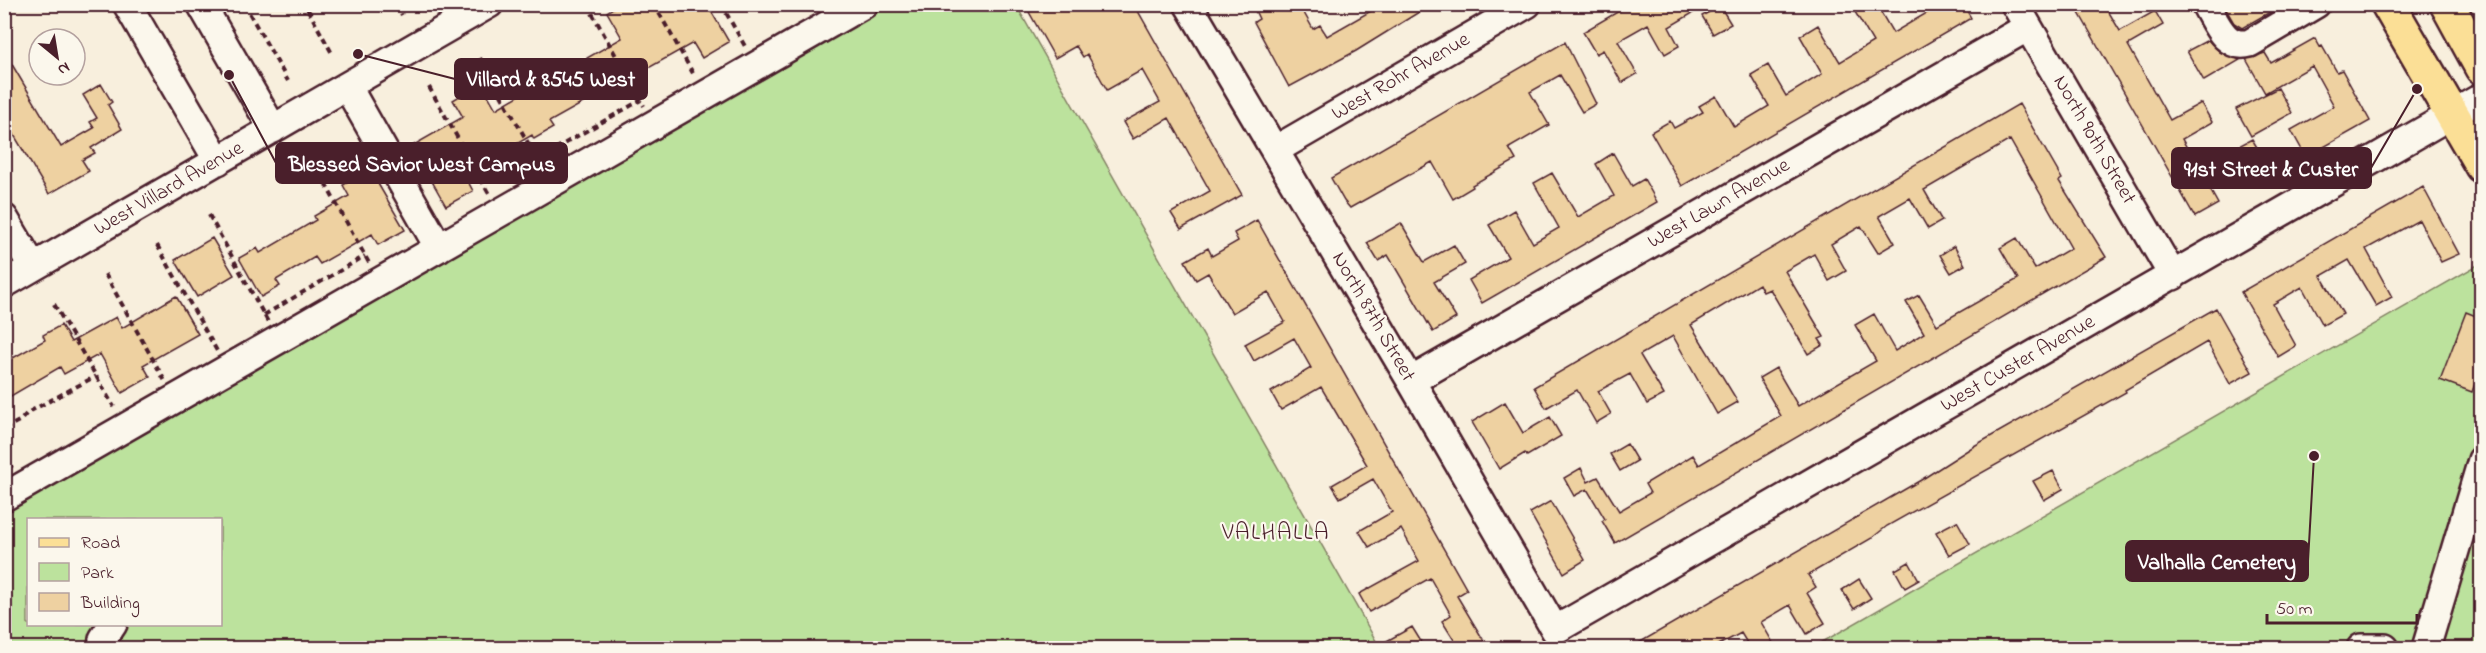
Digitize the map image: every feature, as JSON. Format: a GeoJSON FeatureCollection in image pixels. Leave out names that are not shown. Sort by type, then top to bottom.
{"type":"FeatureCollection","features":[{"type":"Feature","properties":{"kind":"main road"},"geometry":{"type":"LineString","coordinates":[[2388,4],[2481,166]]}},
{"type":"Feature","properties":{"kind":"main road"},"geometry":{"type":"LineString","coordinates":[[2446,4],[2481,68]]}},
{"type":"Feature","properties":{"kind":"street"},"geometry":{"type":"LineString","coordinates":[[127,4],[218,160]]}},
{"type":"Feature","properties":{"kind":"street"},"geometry":{"type":"LineString","coordinates":[[201,4],[273,129]]}},
{"type":"Feature","properties":{"kind":"street","name":"West Villard Avenue"},"geometry":{"type":"LineString","coordinates":[[4,284],[489,4]]}},
{"type":"Feature","properties":{"kind":"street"},"geometry":{"type":"LineString","coordinates":[[4,497],[864,4]]}},
{"type":"Feature","properties":{"kind":"street","name":"North 87th Street"},"geometry":{"type":"LineString","coordinates":[[1188,4],[1555,630]]}},
{"type":"Feature","properties":{"kind":"street","name":"West Rohr Avenue"},"geometry":{"type":"LineString","coordinates":[[1275,150],[1527,4]]}},
{"type":"Feature","properties":{"kind":"street"},"geometry":{"type":"LineString","coordinates":[[2205,4],[2224,36],[2231,43],[2241,45],[2250,43],[2316,4]]}},
{"type":"Feature","properties":{"kind":"street","name":"North 90th Street"},"geometry":{"type":"LineString","coordinates":[[2021,16],[2173,276]]}},
{"type":"Feature","properties":{"kind":"street","name":"West Lawn Avenue"},"geometry":{"type":"LineString","coordinates":[[1411,381],[2021,16]]}},
{"type":"Feature","properties":{"kind":"street"},"geometry":{"type":"LineString","coordinates":[[347,86],[439,248]]}},
{"type":"Feature","properties":{"kind":"street","name":"West Custer Avenue"},"geometry":{"type":"LineString","coordinates":[[1555,630],[2481,98]]}},
{"type":"Feature","properties":{"kind":"street"},"geometry":{"type":"LineString","coordinates":[[4,218],[33,267]]}},
{"type":"Feature","properties":{"kind":"street"},"geometry":{"type":"LineString","coordinates":[[2426,648],[2481,460]]}},
{"type":"Feature","properties":{"kind":"street"},"geometry":{"type":"LineString","coordinates":[[102,648],[103,639],[112,626]]}},
{"type":"Feature","properties":{"kind":"street"},"geometry":{"type":"LineString","coordinates":[[2361,648],[2385,648]]}},
{"type":"Feature","properties":{"kind":"path"},"geometry":{"type":"LineString","coordinates":[[244,4],[288,81]]}},
{"type":"Feature","properties":{"kind":"path"},"geometry":{"type":"LineString","coordinates":[[317,4],[308,10],[333,55]]}},
{"type":"Feature","properties":{"kind":"path"},"geometry":{"type":"LineString","coordinates":[[396,4],[402,15]]}},
{"type":"Feature","properties":{"kind":"path"},"geometry":{"type":"LineString","coordinates":[[587,4],[655,124]]}},
{"type":"Feature","properties":{"kind":"path"},"geometry":{"type":"LineString","coordinates":[[654,4],[706,95]]}},
{"type":"Feature","properties":{"kind":"path"},"geometry":{"type":"LineString","coordinates":[[721,4],[756,66]]}},
{"type":"Feature","properties":{"kind":"path"},"geometry":{"type":"LineString","coordinates":[[725,11],[736,4]]}},
{"type":"Feature","properties":{"kind":"path"},"geometry":{"type":"LineString","coordinates":[[480,58],[551,184]]}},
{"type":"Feature","properties":{"kind":"path"},"geometry":{"type":"LineString","coordinates":[[429,87],[500,213]]}},
{"type":"Feature","properties":{"kind":"path"},"geometry":{"type":"LineString","coordinates":[[537,159],[641,100]]}},
{"type":"Feature","properties":{"kind":"path"},"geometry":{"type":"LineString","coordinates":[[310,156],[380,282]]}},
{"type":"Feature","properties":{"kind":"path"},"geometry":{"type":"LineString","coordinates":[[209,215],[278,340]]}},
{"type":"Feature","properties":{"kind":"path"},"geometry":{"type":"LineString","coordinates":[[156,245],[228,369]]}},
{"type":"Feature","properties":{"kind":"path"},"geometry":{"type":"LineString","coordinates":[[264,315],[365,256]]}},
{"type":"Feature","properties":{"kind":"path"},"geometry":{"type":"LineString","coordinates":[[105,274],[175,399]]}},
{"type":"Feature","properties":{"kind":"path"},"geometry":{"type":"LineString","coordinates":[[54,304],[126,427]]}},
{"type":"Feature","properties":{"kind":"path"},"geometry":{"type":"LineString","coordinates":[[4,429],[21,420],[27,413],[96,376]]}},
{"type":"Feature","properties":{"kind":"green space"},"geometry":{"type":"Polygon","coordinates":[[[884,5],[1016,5],[1380,648],[5,648],[4,514],[884,5]]]}},
{"type":"Feature","properties":{"kind":"green space"},"geometry":{"type":"Polygon","coordinates":[[[2481,263],[2481,648],[1812,648],[2481,263]]]}},
{"type":"Feature","properties":{"kind":"building"},"geometry":{"type":"Polygon","coordinates":[[[619,4],[707,4],[729,42],[702,58],[693,43],[625,81],[628,86],[609,96],[606,90],[549,122],[553,128],[534,139],[532,135],[464,174],[473,191],[446,206],[412,146],[463,117],[453,100],[481,83],[496,109],[530,89],[533,94],[589,62],[587,58],[622,38],[607,12],[619,4]]]}},
{"type":"Feature","properties":{"kind":"building"},"geometry":{"type":"Polygon","coordinates":[[[1041,4],[1134,4],[1242,195],[1181,229],[1171,213],[1210,191],[1169,118],[1133,139],[1123,122],[1160,102],[1142,70],[1107,90],[1087,54],[1083,57],[1076,46],[1055,58],[1029,12],[1041,4]]]}},
{"type":"Feature","properties":{"kind":"building"},"geometry":{"type":"Polygon","coordinates":[[[1252,4],[1299,4],[1313,29],[1320,25],[1327,36],[1383,4],[1432,4],[1356,51],[1289,87],[1254,22],[1259,19],[1252,4]]]}},
{"type":"Feature","properties":{"kind":"building"},"geometry":{"type":"Polygon","coordinates":[[[1631,4],[1708,4],[1669,27],[1679,46],[1665,54],[1648,24],[1618,41],[1637,74],[1622,83],[1603,50],[1596,54],[1583,32],[1631,4]]]}},
{"type":"Feature","properties":{"kind":"building"},"geometry":{"type":"Polygon","coordinates":[[[1868,4],[1876,4],[1893,33],[1942,4],[1963,4],[1971,18],[1682,186],[1651,132],[1670,121],[1674,128],[1703,112],[1699,106],[1716,96],[1734,127],[1769,106],[1751,75],[1768,65],[1786,96],[1822,74],[1800,36],[1818,25],[1840,62],[1873,42],[1855,12],[1868,4]]]}},
{"type":"Feature","properties":{"kind":"building"},"geometry":{"type":"Polygon","coordinates":[[[2074,4],[2104,4],[2120,31],[2155,11],[2163,25],[2128,45],[2170,120],[2201,103],[2212,122],[2182,139],[2218,204],[2195,217],[2074,4]]]}},
{"type":"Feature","properties":{"kind":"building"},"geometry":{"type":"Polygon","coordinates":[[[2234,4],[2284,4],[2242,28],[2234,23],[2226,9],[2234,4]]]}},
{"type":"Feature","properties":{"kind":"building"},"geometry":{"type":"Polygon","coordinates":[[[1720,6],[1731,24],[1713,34],[1702,16],[1720,6]]]}},
{"type":"Feature","properties":{"kind":"building"},"geometry":{"type":"Polygon","coordinates":[[[2315,38],[2337,72],[2342,70],[2370,121],[2306,157],[2291,130],[2334,106],[2312,66],[2265,93],[2246,59],[2265,53],[2271,63],[2315,38]]]}},
{"type":"Feature","properties":{"kind":"building"},"geometry":{"type":"Polygon","coordinates":[[[2208,40],[2220,52],[2240,60],[2204,81],[2187,51],[2208,40]]]}},
{"type":"Feature","properties":{"kind":"building"},"geometry":{"type":"Polygon","coordinates":[[[1565,42],[1596,104],[1582,112],[1560,75],[1530,92],[1549,125],[1509,148],[1516,160],[1472,185],[1473,187],[1453,199],[1432,162],[1350,208],[1344,201],[1331,178],[1565,42]]]}},
{"type":"Feature","properties":{"kind":"building"},"geometry":{"type":"Polygon","coordinates":[[[4,51],[61,147],[94,128],[90,122],[97,118],[83,95],[101,84],[112,102],[108,105],[122,129],[91,148],[95,153],[82,160],[89,171],[49,194],[4,118],[4,51]]]}},
{"type":"Feature","properties":{"kind":"building"},"geometry":{"type":"Polygon","coordinates":[[[2278,88],[2292,113],[2251,136],[2236,109],[2278,88]]]}},
{"type":"Feature","properties":{"kind":"building"},"geometry":{"type":"Polygon","coordinates":[[[2019,104],[2062,179],[2059,181],[2106,257],[1615,543],[1602,521],[1605,519],[1587,489],[1574,496],[1564,478],[1581,468],[1588,482],[1598,477],[1619,511],[1650,493],[1645,484],[1693,455],[1699,465],[1781,416],[1759,378],[1776,368],[1798,406],[1876,361],[1855,325],[1874,314],[1895,351],[1924,333],[1906,302],[1919,295],[1937,325],[2018,279],[2000,248],[2017,238],[2035,269],[2071,248],[2010,140],[1924,190],[1942,221],[1928,229],[1910,198],[1879,216],[1895,243],[1878,253],[1861,226],[1831,244],[1846,271],[1829,281],[1814,254],[1785,271],[1824,337],[1819,339],[1823,345],[1808,354],[1770,289],[1763,292],[1759,284],[1691,325],[1738,402],[1717,414],[1673,336],[1640,355],[1664,395],[1647,404],[1630,374],[1598,391],[1611,414],[1596,423],[1577,390],[1546,408],[1534,387],[2019,104]]]}},
{"type":"Feature","properties":{"kind":"building"},"geometry":{"type":"Polygon","coordinates":[[[2252,139],[2264,159],[2245,170],[2233,149],[2252,139]]]}},
{"type":"Feature","properties":{"kind":"building"},"geometry":{"type":"Polygon","coordinates":[[[1613,153],[1632,186],[1644,179],[1657,202],[1482,303],[1469,280],[1508,257],[1489,225],[1514,210],[1533,243],[1559,228],[1534,183],[1552,173],[1578,217],[1614,196],[1596,164],[1613,153]]]}},
{"type":"Feature","properties":{"kind":"building"},"geometry":{"type":"Polygon","coordinates":[[[370,170],[405,230],[378,245],[372,234],[320,264],[315,257],[276,280],[280,286],[261,297],[239,258],[257,248],[260,253],[316,220],[314,216],[349,196],[343,185],[370,170]]]}},
{"type":"Feature","properties":{"kind":"building"},"geometry":{"type":"Polygon","coordinates":[[[2423,187],[2459,254],[2441,262],[2419,220],[2366,249],[2392,297],[2376,306],[2349,260],[2321,276],[2343,314],[2323,325],[2302,287],[2273,304],[2296,346],[2278,357],[2241,292],[2423,187]]]}},
{"type":"Feature","properties":{"kind":"building"},"geometry":{"type":"Polygon","coordinates":[[[1257,220],[1467,590],[1457,596],[1484,641],[1472,648],[1459,648],[1442,621],[1451,615],[1430,578],[1369,612],[1359,594],[1419,561],[1401,529],[1369,547],[1359,531],[1392,512],[1373,479],[1340,498],[1332,485],[1367,465],[1321,387],[1281,410],[1271,392],[1311,368],[1294,338],[1254,361],[1245,344],[1285,322],[1268,292],[1232,313],[1208,273],[1196,280],[1185,261],[1208,248],[1212,256],[1238,241],[1234,233],[1257,220]]]}},
{"type":"Feature","properties":{"kind":"building"},"geometry":{"type":"Polygon","coordinates":[[[1401,223],[1424,262],[1454,245],[1465,264],[1434,282],[1456,318],[1433,332],[1388,255],[1378,261],[1367,243],[1401,223]]]}},
{"type":"Feature","properties":{"kind":"building"},"geometry":{"type":"Polygon","coordinates":[[[212,238],[234,275],[197,297],[175,260],[212,238]]]}},
{"type":"Feature","properties":{"kind":"building"},"geometry":{"type":"Polygon","coordinates":[[[1954,246],[1965,265],[1951,273],[1940,255],[1954,246]]]}},
{"type":"Feature","properties":{"kind":"building"},"geometry":{"type":"Polygon","coordinates":[[[176,296],[198,334],[143,365],[150,377],[122,393],[100,354],[64,374],[60,367],[4,400],[4,363],[45,340],[43,335],[61,325],[71,342],[116,317],[122,328],[176,296]]]}},
{"type":"Feature","properties":{"kind":"building"},"geometry":{"type":"Polygon","coordinates":[[[2216,308],[2252,372],[2230,384],[2207,342],[2125,390],[2126,392],[1887,526],[1872,538],[1808,575],[1816,587],[1807,593],[1825,623],[1807,634],[1790,605],[1761,622],[1776,648],[1750,648],[1741,633],[1713,648],[1630,648],[1921,480],[1974,446],[2216,308]]]}},
{"type":"Feature","properties":{"kind":"building"},"geometry":{"type":"Polygon","coordinates":[[[2466,312],[2481,318],[2481,367],[2472,392],[2440,380],[2466,312]]]}},
{"type":"Feature","properties":{"kind":"building"},"geometry":{"type":"Polygon","coordinates":[[[1505,402],[1523,433],[1550,417],[1561,436],[1527,456],[1525,453],[1499,469],[1472,422],[1505,402]]]}},
{"type":"Feature","properties":{"kind":"building"},"geometry":{"type":"Polygon","coordinates":[[[1627,444],[1637,461],[1620,471],[1610,454],[1627,444]]]}},
{"type":"Feature","properties":{"kind":"building"},"geometry":{"type":"Polygon","coordinates":[[[2053,471],[2063,489],[2044,500],[2033,481],[2053,471]]]}},
{"type":"Feature","properties":{"kind":"building"},"geometry":{"type":"Polygon","coordinates":[[[1551,501],[1585,560],[1564,573],[1530,513],[1551,501]]]}},
{"type":"Feature","properties":{"kind":"building"},"geometry":{"type":"Polygon","coordinates":[[[1957,521],[1970,544],[1949,555],[1936,532],[1957,521]]]}},
{"type":"Feature","properties":{"kind":"building"},"geometry":{"type":"Polygon","coordinates":[[[1909,562],[1919,580],[1905,588],[1895,570],[1909,562]]]}},
{"type":"Feature","properties":{"kind":"building"},"geometry":{"type":"Polygon","coordinates":[[[1859,579],[1871,598],[1854,609],[1842,590],[1859,579]]]}},
{"type":"Feature","properties":{"kind":"building"},"geometry":{"type":"Polygon","coordinates":[[[1412,627],[1425,648],[1374,648],[1412,627]]]}},
{"type":"Feature","properties":{"kind":"place","name":"Villard & 8545 West"},"geometry":{"type":"Point","coordinates":[358,54]}},
{"type":"Feature","properties":{"kind":"place","name":"Blessed Savior West Campus"},"geometry":{"type":"Point","coordinates":[229,75]}},
{"type":"Feature","properties":{"kind":"place","name":"91st Street & Custer"},"geometry":{"type":"Point","coordinates":[2417,89]}},
{"type":"Feature","properties":{"kind":"place","name":"Valhalla Cemetery"},"geometry":{"type":"Point","coordinates":[2314,456]}},
{"type":"Feature","properties":{"kind":"district","name":"VALHALLA"},"geometry":{"type":"Point","coordinates":[1276,533]}}]}
